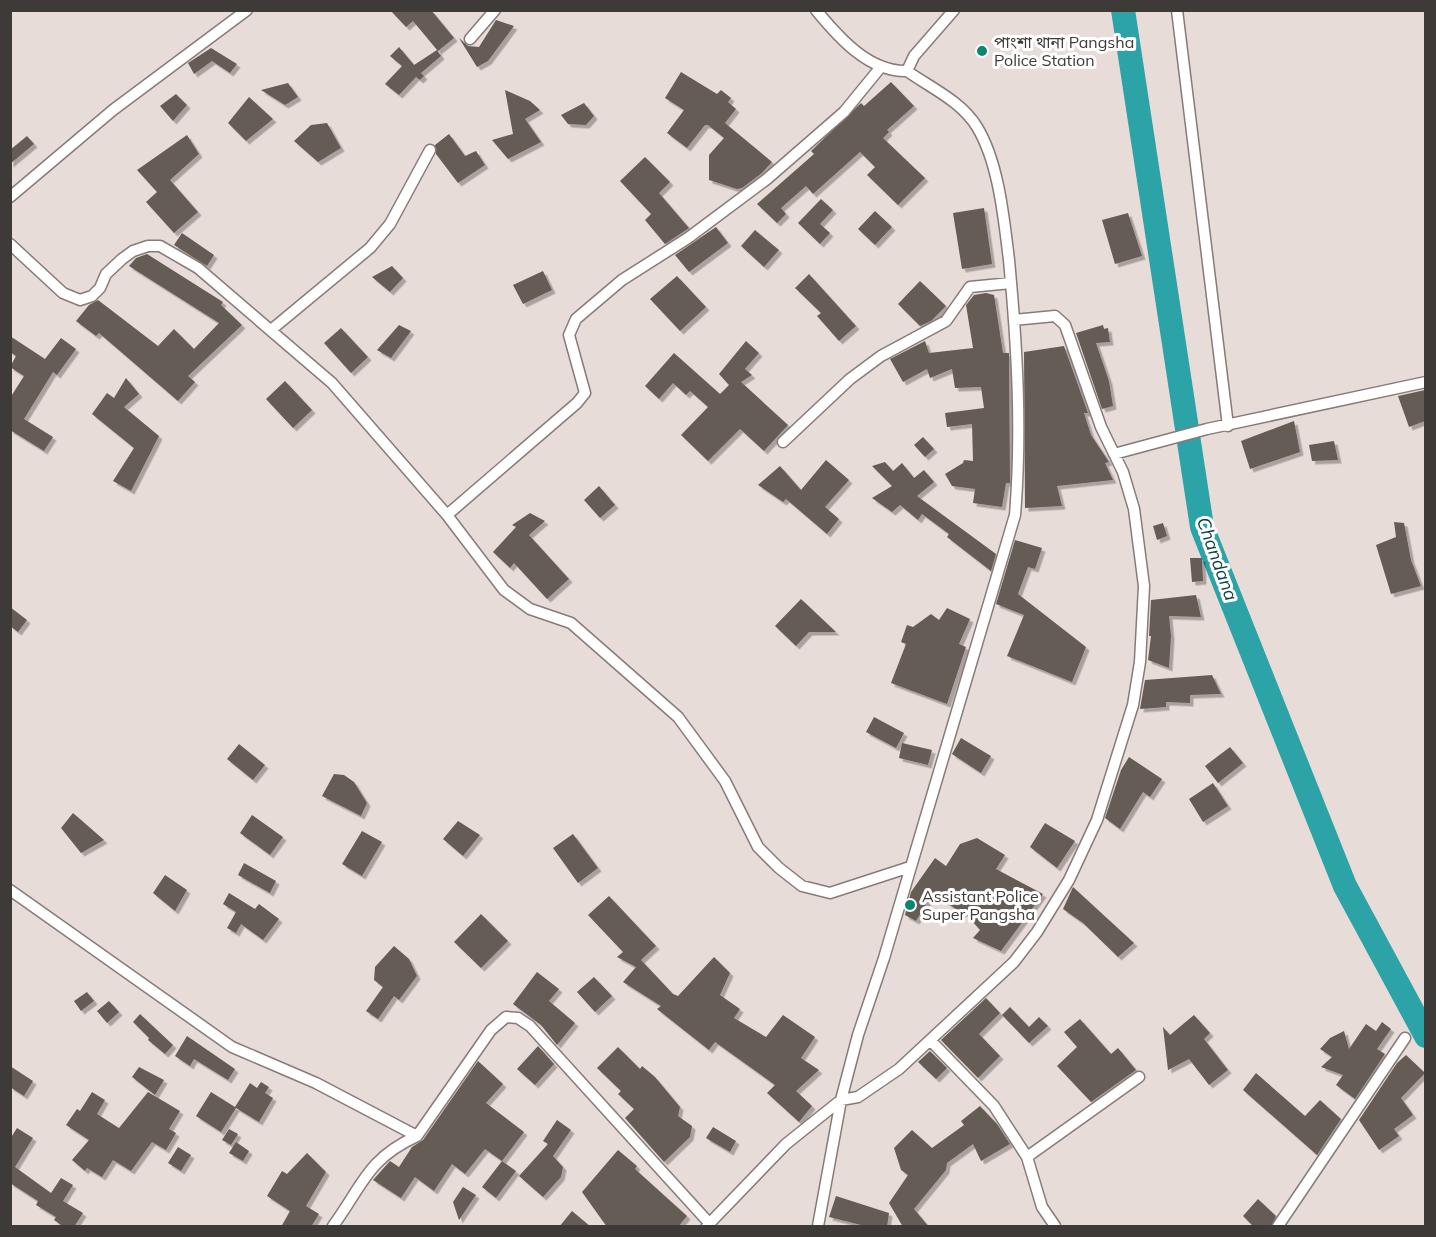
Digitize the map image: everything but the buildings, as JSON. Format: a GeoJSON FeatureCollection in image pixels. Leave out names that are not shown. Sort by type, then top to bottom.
{"type":"FeatureCollection","features":[{"type":"Feature","properties":{"kind":"street"},"geometry":{"type":"LineString","coordinates":[[10,197],[112,110],[247,10]]}},
{"type":"Feature","properties":{"kind":"street"},"geometry":{"type":"LineString","coordinates":[[470,39],[495,10]]}},
{"type":"Feature","properties":{"kind":"street"},"geometry":{"type":"LineString","coordinates":[[816,10],[836,34],[880,68],[907,71],[960,107],[978,128],[998,188],[1011,283],[1020,411],[1015,515],[884,958],[858,1035],[841,1100],[818,1227]]}},
{"type":"Feature","properties":{"kind":"street"},"geometry":{"type":"LineString","coordinates":[[907,71],[914,56],[954,10]]}},
{"type":"Feature","properties":{"kind":"street"},"geometry":{"type":"LineString","coordinates":[[1177,10],[1228,426]]}},
{"type":"Feature","properties":{"kind":"street"},"geometry":{"type":"LineString","coordinates":[[447,515],[577,403],[585,393],[569,335],[576,319],[622,280],[688,238],[767,179],[844,112],[880,68]]}},
{"type":"Feature","properties":{"kind":"street"},"geometry":{"type":"LineString","coordinates":[[271,330],[370,248],[390,224],[430,150]]}},
{"type":"Feature","properties":{"kind":"street"},"geometry":{"type":"LineString","coordinates":[[10,244],[63,293],[80,300],[92,296],[100,288],[106,274],[132,251],[160,246],[198,268],[332,383],[447,515],[504,590],[530,609],[571,623],[678,717],[725,781],[758,847],[802,886],[830,893],[910,867]]}},
{"type":"Feature","properties":{"kind":"street"},"geometry":{"type":"LineString","coordinates":[[783,442],[850,379],[900,344],[946,321],[970,288],[1011,283]]}},
{"type":"Feature","properties":{"kind":"street"},"geometry":{"type":"LineString","coordinates":[[333,1227],[374,1164],[384,1153],[417,1136],[491,1030],[506,1017],[518,1017],[530,1026],[709,1225],[786,1144],[841,1100],[858,1097],[899,1070],[1014,962],[1037,932],[1080,860],[1121,750],[1133,705],[1140,662],[1144,586],[1134,509],[1123,472],[1091,403],[1065,325],[1055,316],[1014,320]]}},
{"type":"Feature","properties":{"kind":"street"},"geometry":{"type":"LineString","coordinates":[[1114,454],[1207,429],[1425,382]]}},
{"type":"Feature","properties":{"kind":"street"},"geometry":{"type":"LineString","coordinates":[[10,890],[232,1047],[316,1083],[417,1136]]}},
{"type":"Feature","properties":{"kind":"street"},"geometry":{"type":"LineString","coordinates":[[1278,1227],[1405,1038]]}},
{"type":"Feature","properties":{"kind":"street"},"geometry":{"type":"LineString","coordinates":[[930,1040],[994,1106],[1027,1156],[1042,1207],[1055,1227]]}},
{"type":"Feature","properties":{"kind":"street"},"geometry":{"type":"LineString","coordinates":[[1027,1156],[1139,1077]]}},
{"type":"Feature","properties":{"kind":"waterway","name":"Chandana"},"geometry":{"type":"LineString","coordinates":[[1123,10],[1202,527],[1345,886],[1426,1036]]}},
{"type":"Feature","properties":{"kind":"place","name":"পাংশা থানা Pangsha Police Station"},"geometry":{"type":"Point","coordinates":[982,51]}},
{"type":"Feature","properties":{"kind":"place","name":"Assistant Police Super Pangsha"},"geometry":{"type":"Point","coordinates":[910,905]}}]}
